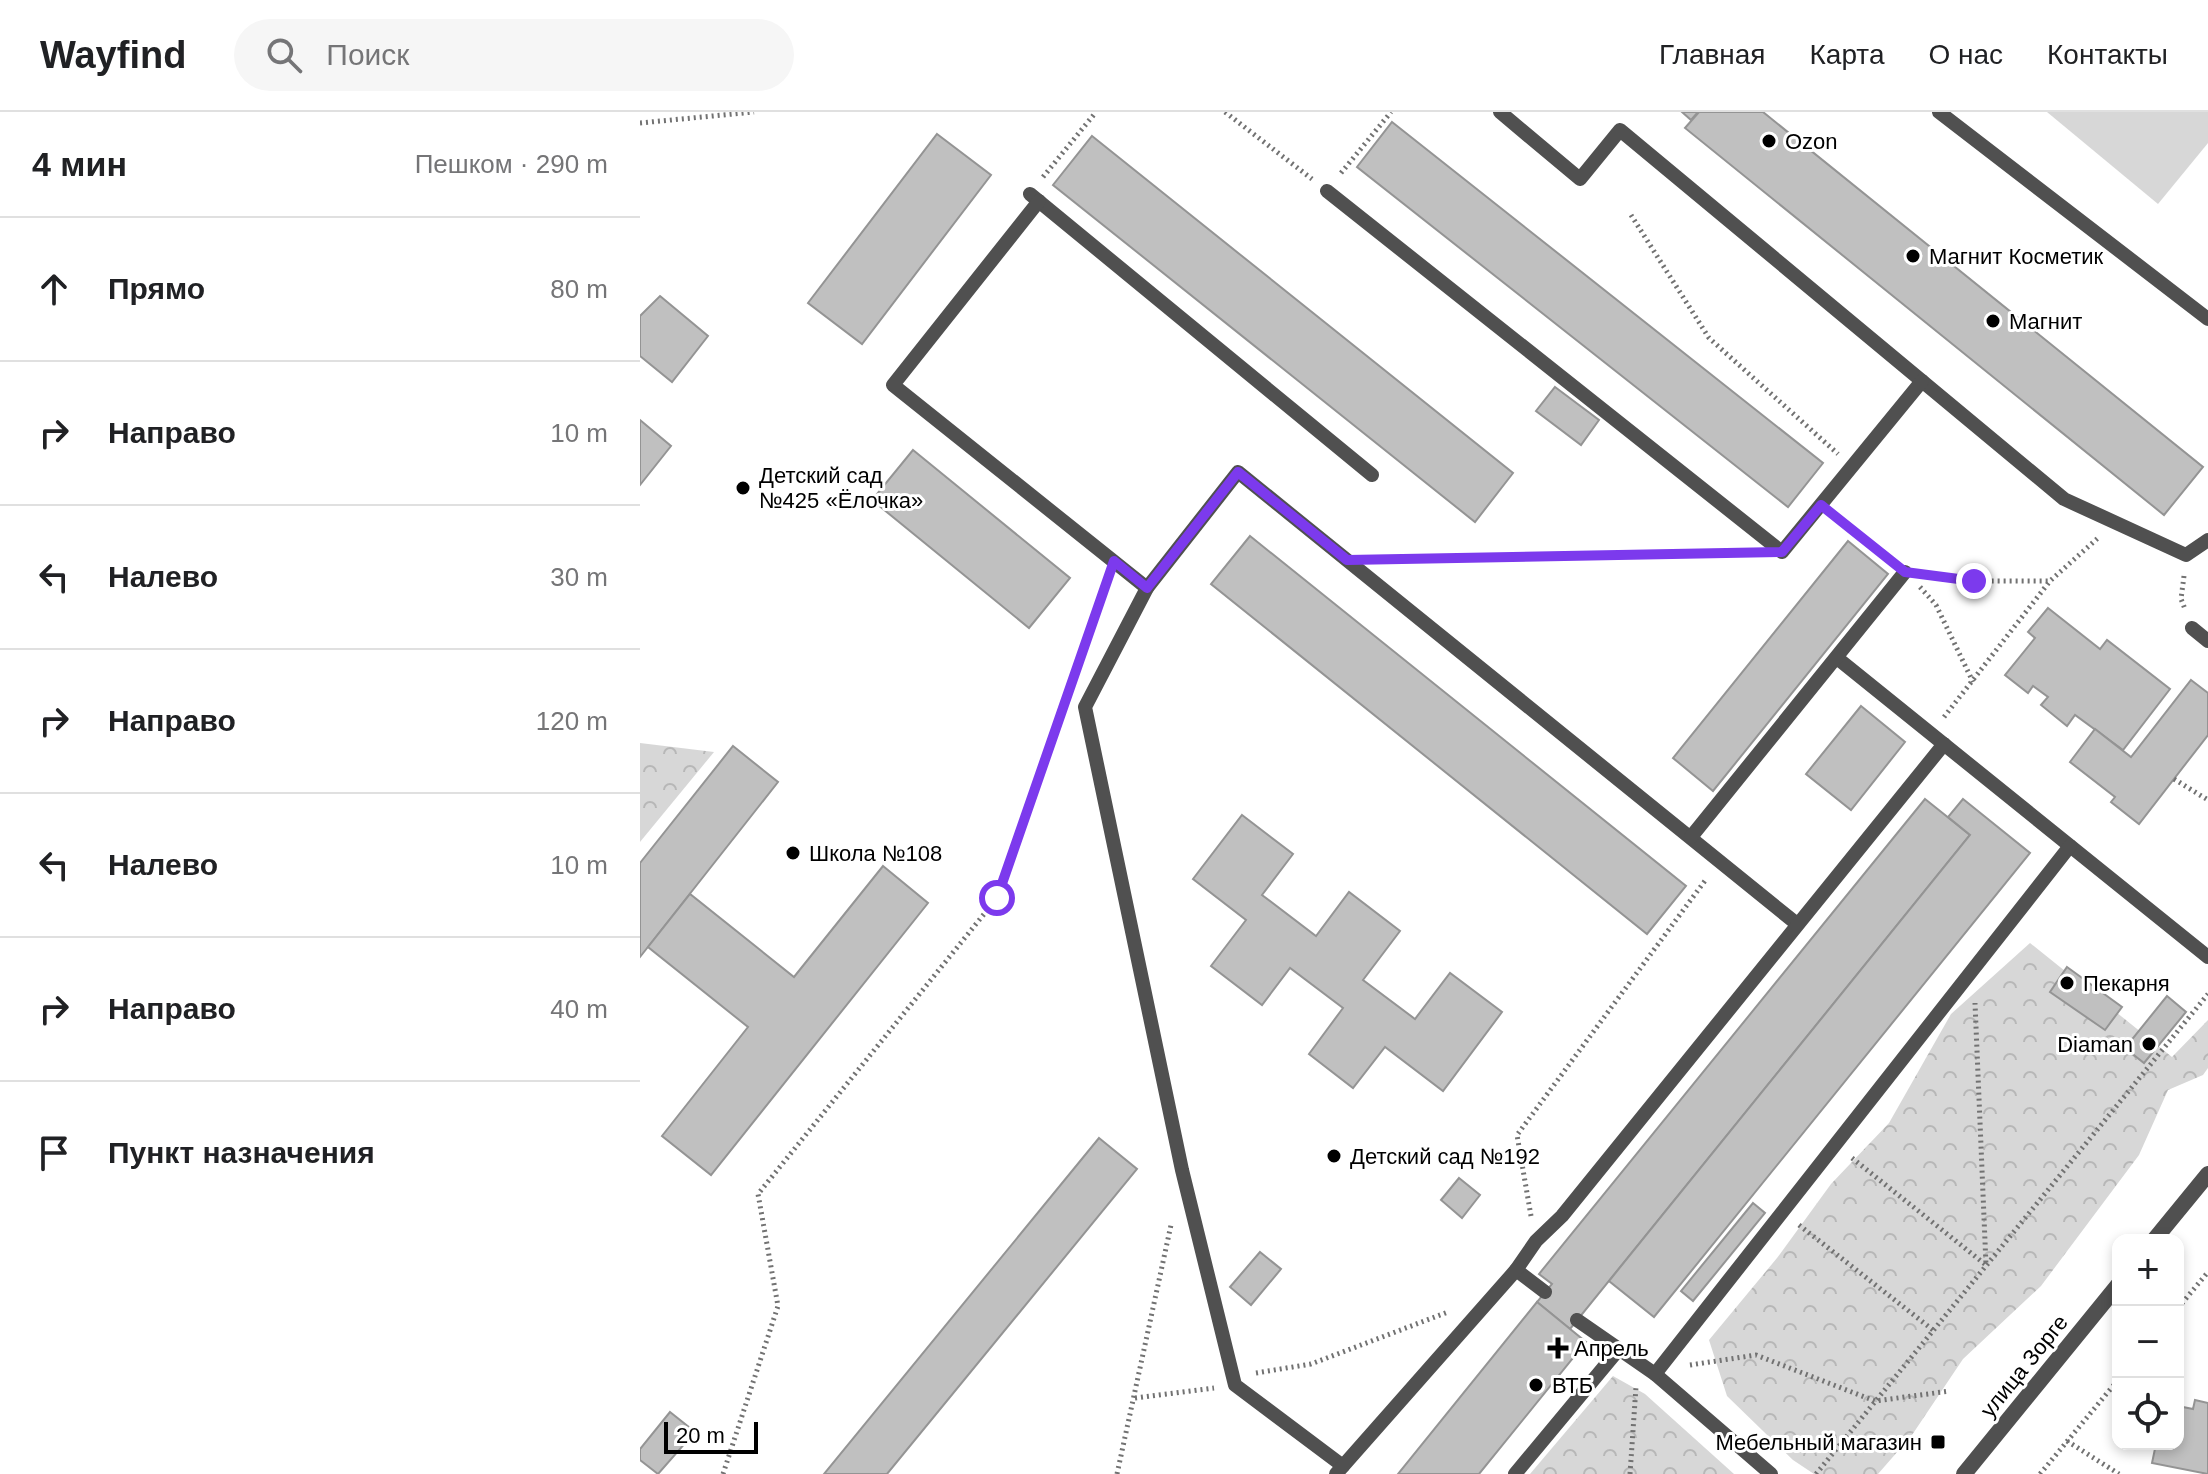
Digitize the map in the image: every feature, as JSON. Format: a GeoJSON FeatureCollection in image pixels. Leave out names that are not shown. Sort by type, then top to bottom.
{"type":"FeatureCollection","features":[{"type":"Feature","properties":{"kind":"street"},"geometry":{"type":"LineString","coordinates":[[2159,1234],[2208,1174]]}},
{"type":"Feature","properties":{"kind":"street","name":"улица Зорге"},"geometry":{"type":"LineString","coordinates":[[1964,1474],[2112,1292]]}},
{"type":"Feature","properties":{"kind":"lane"},"geometry":{"type":"LineString","coordinates":[[1500,112],[1580,179],[1620,130],[2064,499],[2186,555],[2208,540]]}},
{"type":"Feature","properties":{"kind":"lane"},"geometry":{"type":"LineString","coordinates":[[1939,112],[2208,319]]}},
{"type":"Feature","properties":{"kind":"lane"},"geometry":{"type":"LineString","coordinates":[[1327,191],[1782,552],[1922,381]]}},
{"type":"Feature","properties":{"kind":"lane"},"geometry":{"type":"LineString","coordinates":[[1147,588],[893,385],[1035,197],[1372,475]]}},
{"type":"Feature","properties":{"kind":"lane"},"geometry":{"type":"LineString","coordinates":[[1797,924],[1238,472],[1147,588],[1085,707],[1179,1155],[1235,1385],[1340,1470],[1482,1304],[1516,1270],[1536,1241],[1562,1216],[1944,744]]}},
{"type":"Feature","properties":{"kind":"lane"},"geometry":{"type":"LineString","coordinates":[[1691,837],[1905,572]]}},
{"type":"Feature","properties":{"kind":"lane"},"geometry":{"type":"LineString","coordinates":[[2192,628],[2208,641]]}},
{"type":"Feature","properties":{"kind":"lane"},"geometry":{"type":"LineString","coordinates":[[1837,658],[2208,957]]}},
{"type":"Feature","properties":{"kind":"lane"},"geometry":{"type":"LineString","coordinates":[[1655,1374],[2070,846]]}},
{"type":"Feature","properties":{"kind":"lane"},"geometry":{"type":"LineString","coordinates":[[1516,1270],[1545,1292]]}},
{"type":"Feature","properties":{"kind":"lane"},"geometry":{"type":"LineString","coordinates":[[1577,1320],[1655,1374],[1771,1474]]}},
{"type":"Feature","properties":{"kind":"lane"},"geometry":{"type":"LineString","coordinates":[[1515,1474],[1619,1349]]}},
{"type":"Feature","properties":{"kind":"path"},"geometry":{"type":"LineString","coordinates":[[640,123],[754,112]]}},
{"type":"Feature","properties":{"kind":"path"},"geometry":{"type":"LineString","coordinates":[[1035,197],[1096,112]]}},
{"type":"Feature","properties":{"kind":"path"},"geometry":{"type":"LineString","coordinates":[[1225,112],[1327,191],[1391,112]]}},
{"type":"Feature","properties":{"kind":"path"},"geometry":{"type":"LineString","coordinates":[[1631,215],[1709,338],[1851,467]]}},
{"type":"Feature","properties":{"kind":"path"},"geometry":{"type":"LineString","coordinates":[[1821,505],[1905,572],[1936,605],[1973,682]]}},
{"type":"Feature","properties":{"kind":"path"},"geometry":{"type":"LineString","coordinates":[[1930,733],[2050,581],[2116,522]]}},
{"type":"Feature","properties":{"kind":"path"},"geometry":{"type":"LineString","coordinates":[[1347,560],[1782,552]]}},
{"type":"Feature","properties":{"kind":"path"},"geometry":{"type":"LineString","coordinates":[[2186,555],[2181,599],[2192,628]]}},
{"type":"Feature","properties":{"kind":"path"},"geometry":{"type":"LineString","coordinates":[[1073,678],[1114,561]]}},
{"type":"Feature","properties":{"kind":"path"},"geometry":{"type":"LineString","coordinates":[[1905,572],[1974,581],[2050,581]]}},
{"type":"Feature","properties":{"kind":"path"},"geometry":{"type":"LineString","coordinates":[[723,1474],[778,1306],[758,1194],[997,898],[1063,708]]}},
{"type":"Feature","properties":{"kind":"path"},"geometry":{"type":"LineString","coordinates":[[2174,779],[2208,800]]}},
{"type":"Feature","properties":{"kind":"path"},"geometry":{"type":"LineString","coordinates":[[1536,1241],[1517,1135],[1719,861]]}},
{"type":"Feature","properties":{"kind":"path"},"geometry":{"type":"LineString","coordinates":[[1973,969],[1986,1265]]}},
{"type":"Feature","properties":{"kind":"path"},"geometry":{"type":"LineString","coordinates":[[1816,1474],[2208,994]]}},
{"type":"Feature","properties":{"kind":"path"},"geometry":{"type":"LineString","coordinates":[[1835,1145],[1986,1265]]}},
{"type":"Feature","properties":{"kind":"path"},"geometry":{"type":"LineString","coordinates":[[1782,1212],[1933,1330]]}},
{"type":"Feature","properties":{"kind":"path"},"geometry":{"type":"LineString","coordinates":[[1117,1474],[1173,1216]]}},
{"type":"Feature","properties":{"kind":"path"},"geometry":{"type":"LineString","coordinates":[[2180,1306],[2208,1272]]}},
{"type":"Feature","properties":{"kind":"path"},"geometry":{"type":"LineString","coordinates":[[1135,1398],[1235,1385],[1259,1371],[1311,1364],[1447,1312],[1482,1304]]}},
{"type":"Feature","properties":{"kind":"path"},"geometry":{"type":"LineString","coordinates":[[1655,1374],[1716,1359],[1756,1355],[1875,1401],[1950,1391]]}},
{"type":"Feature","properties":{"kind":"path"},"geometry":{"type":"LineString","coordinates":[[1630,1474],[1637,1362]]}},
{"type":"Feature","properties":{"kind":"path"},"geometry":{"type":"LineString","coordinates":[[2040,1474],[2112,1387]]}},
{"type":"Feature","properties":{"kind":"path"},"geometry":{"type":"LineString","coordinates":[[2067,1441],[2119,1474]]}},
{"type":"Feature","properties":{"kind":"green space"},"geometry":{"type":"Polygon","coordinates":[[[2047,112],[2208,112],[2208,143],[2158,204],[2047,112]]]}},
{"type":"Feature","properties":{"kind":"green space"},"geometry":{"type":"Polygon","coordinates":[[[640,743],[714,752],[640,842],[640,743]]]}},
{"type":"Feature","properties":{"kind":"green space"},"geometry":{"type":"Polygon","coordinates":[[[2030,943],[2172,1057],[2208,1020],[2208,1068],[2203,1075],[2168,1090],[2139,1155],[2041,1286],[1963,1359],[1912,1435],[1878,1474],[1814,1474],[1793,1460],[1727,1396],[1709,1340],[1777,1258],[1831,1184],[1889,1123],[1951,1014],[2030,943]]]}},
{"type":"Feature","properties":{"kind":"green space"},"geometry":{"type":"Polygon","coordinates":[[[1613,1376],[1645,1394],[1734,1474],[1530,1474],[1613,1376]]]}},
{"type":"Feature","properties":{"kind":"building"},"geometry":{"type":"Polygon","coordinates":[[[1682,112],[1698,112],[1691,120],[1682,112]]]}},
{"type":"Feature","properties":{"kind":"building"},"geometry":{"type":"Polygon","coordinates":[[[1699,112],[1763,112],[2203,467],[2164,515],[1685,128],[1699,112]]]}},
{"type":"Feature","properties":{"kind":"building"},"geometry":{"type":"Polygon","coordinates":[[[1392,122],[1823,463],[1788,507],[1357,167],[1392,122]]]}},
{"type":"Feature","properties":{"kind":"building"},"geometry":{"type":"Polygon","coordinates":[[[937,134],[991,175],[862,344],[808,303],[937,134]]]}},
{"type":"Feature","properties":{"kind":"building"},"geometry":{"type":"Polygon","coordinates":[[[1092,136],[1513,473],[1475,522],[1053,185],[1092,136]]]}},
{"type":"Feature","properties":{"kind":"building"},"geometry":{"type":"Polygon","coordinates":[[[660,296],[708,336],[672,382],[640,356],[640,316],[660,296]]]}},
{"type":"Feature","properties":{"kind":"building"},"geometry":{"type":"Polygon","coordinates":[[[1555,387],[1599,420],[1581,445],[1536,411],[1555,387]]]}},
{"type":"Feature","properties":{"kind":"building"},"geometry":{"type":"Polygon","coordinates":[[[640,420],[671,446],[640,485],[640,420]]]}},
{"type":"Feature","properties":{"kind":"building"},"geometry":{"type":"Polygon","coordinates":[[[913,450],[1070,578],[1029,628],[872,500],[913,450]]]}},
{"type":"Feature","properties":{"kind":"building"},"geometry":{"type":"Polygon","coordinates":[[[1250,536],[1686,886],[1647,934],[1211,584],[1250,536]]]}},
{"type":"Feature","properties":{"kind":"building"},"geometry":{"type":"Polygon","coordinates":[[[1848,541],[1888,574],[1713,791],[1673,758],[1848,541]]]}},
{"type":"Feature","properties":{"kind":"building"},"geometry":{"type":"Polygon","coordinates":[[[2048,608],[2100,649],[2107,640],[2170,689],[2123,750],[2075,715],[2067,726],[2041,705],[2048,697],[2033,686],[2028,693],[2005,675],[2035,638],[2028,632],[2048,608]]]}},
{"type":"Feature","properties":{"kind":"building"},"geometry":{"type":"Polygon","coordinates":[[[2191,680],[2208,693],[2208,735],[2139,824],[2111,802],[2115,797],[2070,762],[2095,729],[2131,757],[2191,680]]]}},
{"type":"Feature","properties":{"kind":"building"},"geometry":{"type":"Polygon","coordinates":[[[1861,706],[1905,742],[1851,810],[1806,774],[1861,706]]]}},
{"type":"Feature","properties":{"kind":"building"},"geometry":{"type":"Polygon","coordinates":[[[733,746],[778,782],[640,957],[640,863],[733,746]]]}},
{"type":"Feature","properties":{"kind":"building"},"geometry":{"type":"Polygon","coordinates":[[[1925,799],[1970,835],[1570,1329],[1537,1302],[1552,1284],[1539,1274],[1925,799]]]}},
{"type":"Feature","properties":{"kind":"building"},"geometry":{"type":"Polygon","coordinates":[[[1963,799],[2030,853],[1654,1317],[1609,1281],[1970,835],[1948,817],[1963,799]]]}},
{"type":"Feature","properties":{"kind":"building"},"geometry":{"type":"Polygon","coordinates":[[[1242,815],[1293,854],[1262,895],[1316,936],[1349,892],[1400,931],[1363,980],[1415,1019],[1450,973],[1502,1012],[1443,1091],[1385,1047],[1353,1088],[1309,1054],[1343,1008],[1290,968],[1262,1005],[1211,966],[1246,920],[1193,879],[1242,815]]]}},
{"type":"Feature","properties":{"kind":"building"},"geometry":{"type":"Polygon","coordinates":[[[883,866],[928,903],[711,1175],[662,1136],[748,1027],[648,947],[690,894],[794,977],[883,866]]]}},
{"type":"Feature","properties":{"kind":"building"},"geometry":{"type":"Polygon","coordinates":[[[2067,967],[2122,1007],[2105,1030],[2050,992],[2067,967]]]}},
{"type":"Feature","properties":{"kind":"building"},"geometry":{"type":"Polygon","coordinates":[[[2167,996],[2186,1012],[2144,1063],[2125,1048],[2167,996]]]}},
{"type":"Feature","properties":{"kind":"building"},"geometry":{"type":"Polygon","coordinates":[[[1099,1138],[1137,1169],[887,1474],[824,1474],[1099,1138]]]}},
{"type":"Feature","properties":{"kind":"building"},"geometry":{"type":"Polygon","coordinates":[[[1459,1178],[1480,1195],[1462,1218],[1441,1200],[1459,1178]]]}},
{"type":"Feature","properties":{"kind":"building"},"geometry":{"type":"Polygon","coordinates":[[[1753,1203],[1765,1213],[1693,1301],[1681,1291],[1753,1203]]]}},
{"type":"Feature","properties":{"kind":"building"},"geometry":{"type":"Polygon","coordinates":[[[1260,1252],[1281,1269],[1251,1305],[1230,1287],[1260,1252]]]}},
{"type":"Feature","properties":{"kind":"building"},"geometry":{"type":"Polygon","coordinates":[[[1537,1302],[1586,1342],[1479,1474],[1398,1474],[1537,1302]]]}},
{"type":"Feature","properties":{"kind":"building"},"geometry":{"type":"Polygon","coordinates":[[[2195,1400],[2208,1403],[2208,1474],[2152,1463],[2155,1450],[2184,1450],[2184,1407],[2193,1409],[2195,1400]]]}},
{"type":"Feature","properties":{"kind":"building"},"geometry":{"type":"Polygon","coordinates":[[[670,1412],[695,1432],[658,1474],[640,1460],[640,1449],[670,1412]]]}},
{"type":"Feature","properties":{"kind":"place","name":"Ozon"},"geometry":{"type":"Point","coordinates":[1769,141]}},
{"type":"Feature","properties":{"kind":"place","name":"Магнит Косметик"},"geometry":{"type":"Point","coordinates":[1913,256]}},
{"type":"Feature","properties":{"kind":"place","name":"Магнит"},"geometry":{"type":"Point","coordinates":[1993,321]}},
{"type":"Feature","properties":{"kind":"place","name":"Детский сад №425 «Ёлочка»"},"geometry":{"type":"Point","coordinates":[743,488]}},
{"type":"Feature","properties":{"kind":"place","name":"Школа №108"},"geometry":{"type":"Point","coordinates":[793,853]}},
{"type":"Feature","properties":{"kind":"place","name":"Пекарня"},"geometry":{"type":"Point","coordinates":[2067,983]}},
{"type":"Feature","properties":{"kind":"place","name":"Diaman"},"geometry":{"type":"Point","coordinates":[2149,1044]}},
{"type":"Feature","properties":{"kind":"place","name":"Детский сад №192"},"geometry":{"type":"Point","coordinates":[1334,1156]}},
{"type":"Feature","properties":{"kind":"place","name":"Апрель"},"geometry":{"type":"Point","coordinates":[1558,1348]}},
{"type":"Feature","properties":{"kind":"place","name":"ВТБ"},"geometry":{"type":"Point","coordinates":[1536,1385]}},
{"type":"Feature","properties":{"kind":"place","name":"Мебельный магазин"},"geometry":{"type":"Point","coordinates":[1938,1442]}},
{"type":"Feature","properties":{"kind":"route"},"geometry":{"type":"LineString","coordinates":[[997,898],[1114,561],[1147,588],[1238,472],[1347,560],[1782,552],[1821,505],[1905,572],[1974,581]]}}]}
